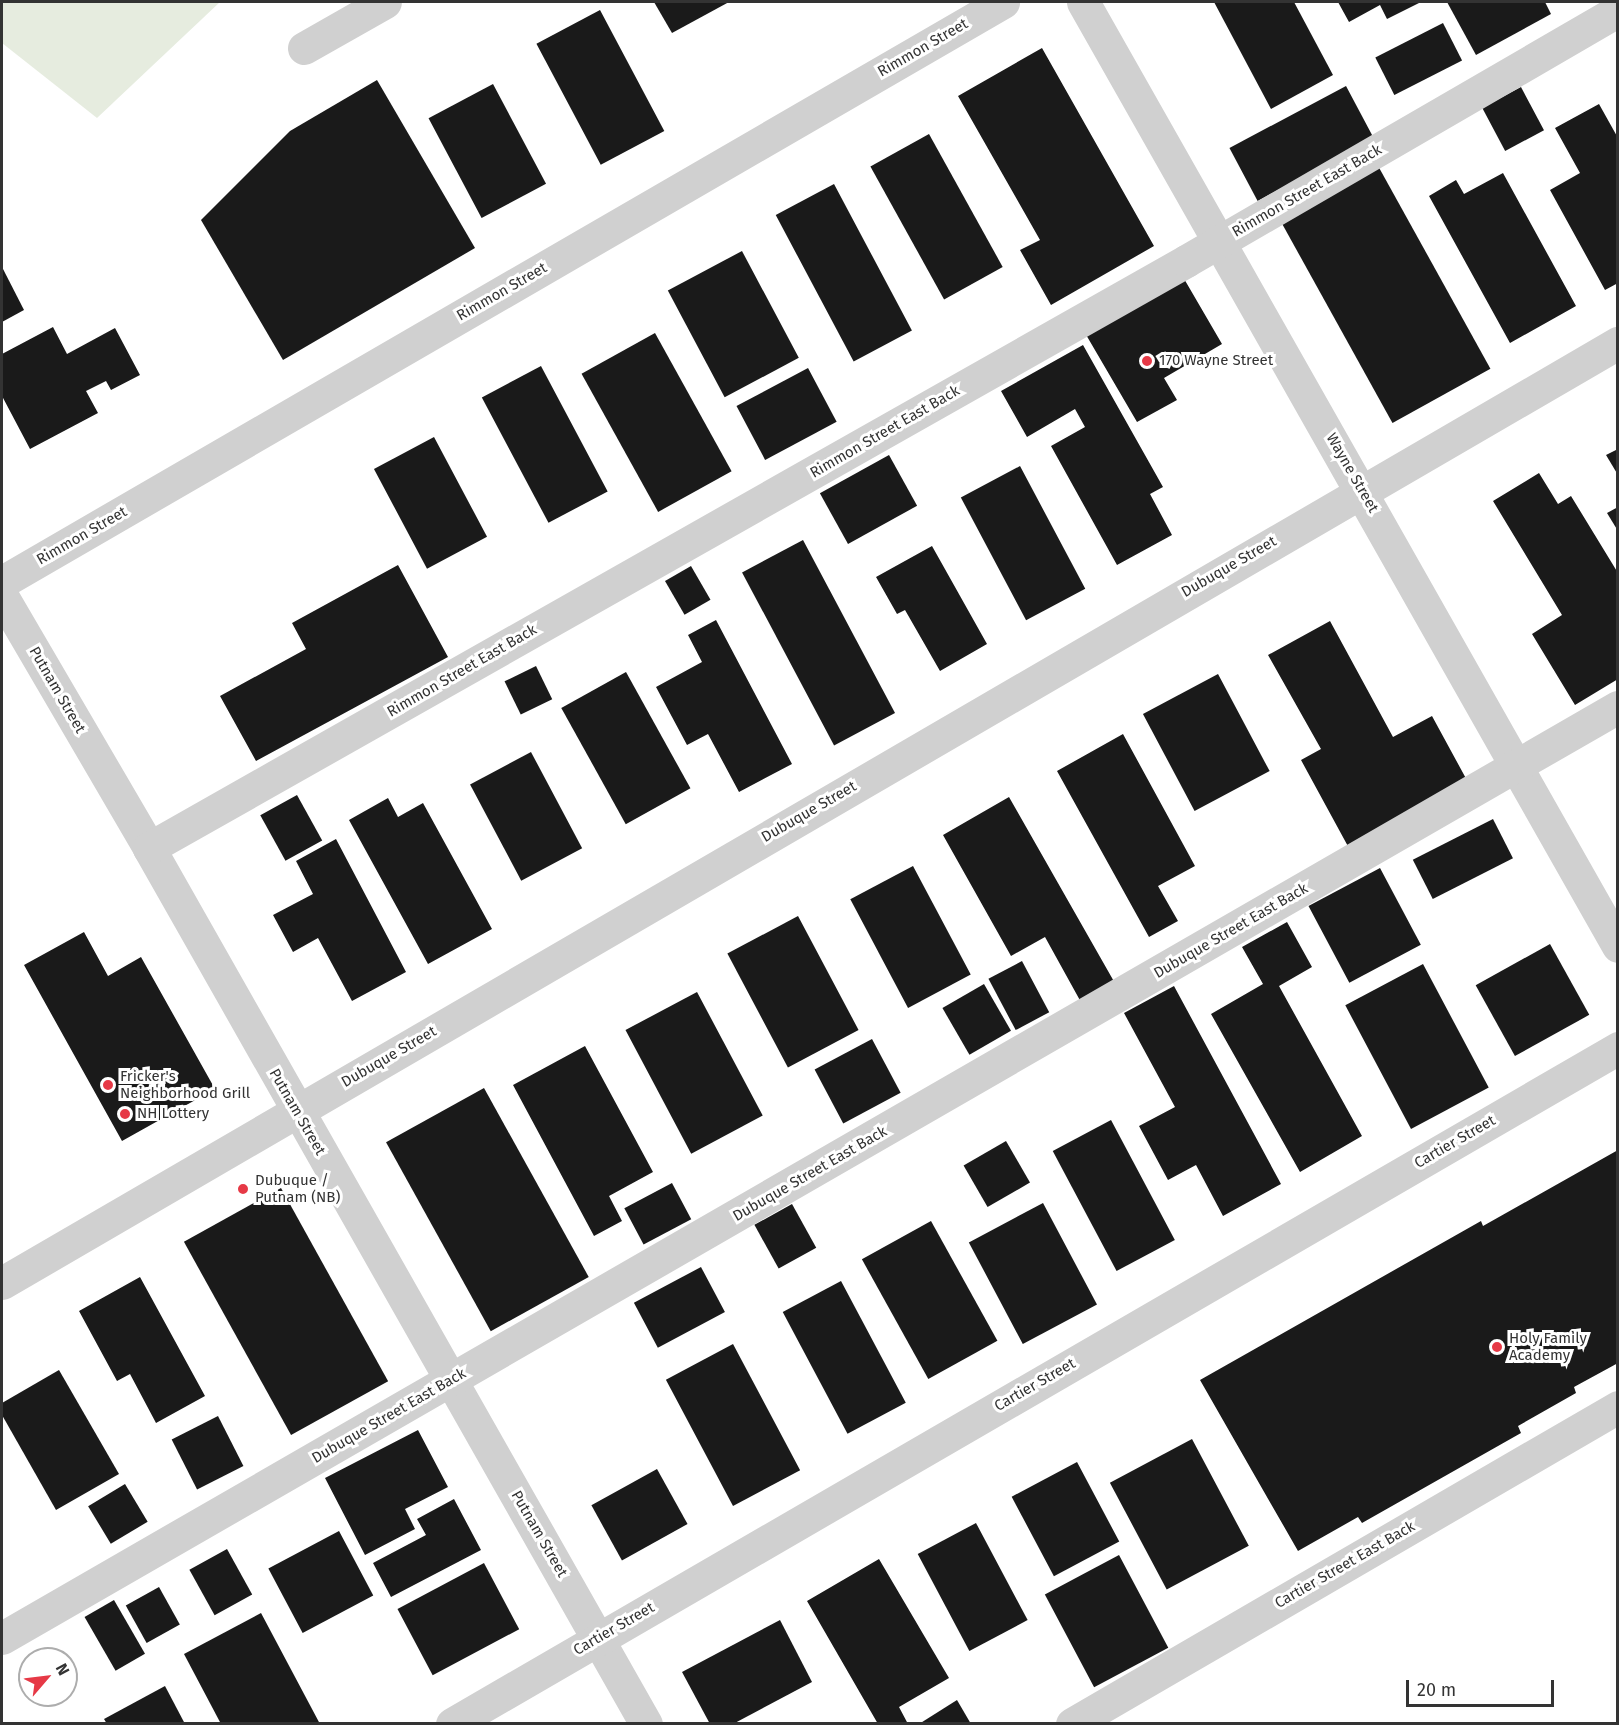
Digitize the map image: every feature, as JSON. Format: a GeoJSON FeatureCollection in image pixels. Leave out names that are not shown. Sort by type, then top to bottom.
{"type":"FeatureCollection","features":[{"type":"Feature","properties":{"kind":"street"},"geometry":{"type":"LineString","coordinates":[[304,48],[385,2]]}},
{"type":"Feature","properties":{"kind":"street","name":"Rimmon Street"},"geometry":{"type":"LineString","coordinates":[[2,582],[1003,2]]}},
{"type":"Feature","properties":{"kind":"street","name":"Wayne Street"},"geometry":{"type":"LineString","coordinates":[[1083,2],[1362,490],[1617,946]]}},
{"type":"Feature","properties":{"kind":"street","name":"Rimmon Street East Back"},"geometry":{"type":"LineString","coordinates":[[149,848],[1220,242],[1617,10]]}},
{"type":"Feature","properties":{"kind":"street","name":"Dubuque Street"},"geometry":{"type":"LineString","coordinates":[[2,1283],[1617,343]]}},
{"type":"Feature","properties":{"kind":"street","name":"Putnam Street"},"geometry":{"type":"LineString","coordinates":[[2,596],[149,848],[296,1111],[646,1724]]}},
{"type":"Feature","properties":{"kind":"street","name":"Dubuque Street East Back"},"geometry":{"type":"LineString","coordinates":[[2,1638],[1617,707]]}},
{"type":"Feature","properties":{"kind":"street","name":"Cartier Street"},"geometry":{"type":"LineString","coordinates":[[453,1724],[597,1638],[1617,1048]]}},
{"type":"Feature","properties":{"kind":"street","name":"Cartier Street East Back"},"geometry":{"type":"LineString","coordinates":[[1072,1724],[1617,1407]]}},
{"type":"Feature","properties":{"kind":"shaded area"},"geometry":{"type":"Polygon","coordinates":[[[2,2],[220,2],[97,118],[2,43],[2,2]]]}},
{"type":"Feature","properties":{"kind":"building"},"geometry":{"type":"Polygon","coordinates":[[[654,2],[729,2],[672,33],[654,2]]]}},
{"type":"Feature","properties":{"kind":"building"},"geometry":{"type":"Polygon","coordinates":[[[1214,2],[1294,2],[1333,75],[1271,109],[1214,2]]]}},
{"type":"Feature","properties":{"kind":"building"},"geometry":{"type":"Polygon","coordinates":[[[1338,2],[1421,2],[1387,19],[1380,5],[1349,22],[1338,2]]]}},
{"type":"Feature","properties":{"kind":"building"},"geometry":{"type":"Polygon","coordinates":[[[1447,2],[1545,2],[1551,14],[1476,55],[1447,2]]]}},
{"type":"Feature","properties":{"kind":"building"},"geometry":{"type":"Polygon","coordinates":[[[600,10],[664,131],[601,165],[536,44],[600,10]]]}},
{"type":"Feature","properties":{"kind":"building"},"geometry":{"type":"Polygon","coordinates":[[[1443,23],[1462,60],[1394,95],[1375,58],[1443,23]]]}},
{"type":"Feature","properties":{"kind":"building"},"geometry":{"type":"Polygon","coordinates":[[[1042,48],[1154,246],[1051,305],[1020,250],[1040,240],[958,96],[1042,48]]]}},
{"type":"Feature","properties":{"kind":"building"},"geometry":{"type":"Polygon","coordinates":[[[377,80],[475,248],[283,360],[201,220],[290,131],[377,80]]]}},
{"type":"Feature","properties":{"kind":"building"},"geometry":{"type":"Polygon","coordinates":[[[493,84],[546,184],[482,218],[429,118],[493,84]]]}},
{"type":"Feature","properties":{"kind":"building"},"geometry":{"type":"Polygon","coordinates":[[[1346,86],[1374,139],[1258,201],[1229,148],[1346,86]]]}},
{"type":"Feature","properties":{"kind":"building"},"geometry":{"type":"Polygon","coordinates":[[[1521,87],[1544,130],[1505,151],[1482,108],[1521,87]]]}},
{"type":"Feature","properties":{"kind":"building"},"geometry":{"type":"Polygon","coordinates":[[[1599,104],[1618,138],[1618,283],[1605,290],[1550,190],[1580,173],[1555,128],[1599,104]]]}},
{"type":"Feature","properties":{"kind":"building"},"geometry":{"type":"Polygon","coordinates":[[[929,134],[1003,267],[944,299],[870,166],[929,134]]]}},
{"type":"Feature","properties":{"kind":"building"},"geometry":{"type":"Polygon","coordinates":[[[1377,164],[1490,369],[1392,423],[1279,218],[1377,164]]]}},
{"type":"Feature","properties":{"kind":"building"},"geometry":{"type":"Polygon","coordinates":[[[1503,173],[1576,306],[1510,343],[1429,196],[1456,180],[1464,194],[1503,173]]]}},
{"type":"Feature","properties":{"kind":"building"},"geometry":{"type":"Polygon","coordinates":[[[834,184],[912,331],[854,362],[776,215],[834,184]]]}},
{"type":"Feature","properties":{"kind":"building"},"geometry":{"type":"Polygon","coordinates":[[[742,251],[799,358],[725,397],[668,290],[742,251]]]}},
{"type":"Feature","properties":{"kind":"building"},"geometry":{"type":"Polygon","coordinates":[[[2,267],[24,310],[2,322],[2,267]]]}},
{"type":"Feature","properties":{"kind":"building","name":"170 Wayne Street"},"geometry":{"type":"Polygon","coordinates":[[[1183,277],[1222,344],[1164,378],[1177,400],[1137,422],[1085,333],[1183,277]]]}},
{"type":"Feature","properties":{"kind":"building"},"geometry":{"type":"Polygon","coordinates":[[[53,327],[67,354],[115,328],[140,375],[111,390],[106,381],[86,391],[98,413],[30,449],[2,396],[2,354],[53,327]]]}},
{"type":"Feature","properties":{"kind":"building"},"geometry":{"type":"Polygon","coordinates":[[[655,333],[732,471],[658,512],[582,374],[655,333]]]}},
{"type":"Feature","properties":{"kind":"building"},"geometry":{"type":"Polygon","coordinates":[[[1083,345],[1163,487],[1150,494],[1172,535],[1117,565],[1051,446],[1085,427],[1075,409],[1027,437],[1001,391],[1083,345]]]}},
{"type":"Feature","properties":{"kind":"building"},"geometry":{"type":"Polygon","coordinates":[[[541,366],[608,491],[549,523],[482,397],[541,366]]]}},
{"type":"Feature","properties":{"kind":"building"},"geometry":{"type":"Polygon","coordinates":[[[808,368],[837,422],[765,460],[736,406],[808,368]]]}},
{"type":"Feature","properties":{"kind":"building"},"geometry":{"type":"Polygon","coordinates":[[[434,437],[487,537],[427,569],[374,469],[434,437]]]}},
{"type":"Feature","properties":{"kind":"building"},"geometry":{"type":"Polygon","coordinates":[[[1618,449],[1618,475],[1606,455],[1618,449]]]}},
{"type":"Feature","properties":{"kind":"building"},"geometry":{"type":"Polygon","coordinates":[[[889,455],[917,506],[848,544],[820,493],[889,455]]]}},
{"type":"Feature","properties":{"kind":"building"},"geometry":{"type":"Polygon","coordinates":[[[1020,466],[1085,589],[1026,620],[961,497],[1020,466]]]}},
{"type":"Feature","properties":{"kind":"building"},"geometry":{"type":"Polygon","coordinates":[[[1539,473],[1558,504],[1571,496],[1618,573],[1618,679],[1575,705],[1532,634],[1562,615],[1493,501],[1539,473]]]}},
{"type":"Feature","properties":{"kind":"building"},"geometry":{"type":"Polygon","coordinates":[[[1618,507],[1618,531],[1607,513],[1618,507]]]}},
{"type":"Feature","properties":{"kind":"building"},"geometry":{"type":"Polygon","coordinates":[[[803,540],[895,713],[834,745],[742,572],[803,540]]]}},
{"type":"Feature","properties":{"kind":"building"},"geometry":{"type":"Polygon","coordinates":[[[932,546],[987,644],[940,671],[905,610],[897,614],[876,577],[932,546]]]}},
{"type":"Feature","properties":{"kind":"building"},"geometry":{"type":"Polygon","coordinates":[[[398,565],[448,657],[256,761],[220,696],[306,649],[292,623],[398,565]]]}},
{"type":"Feature","properties":{"kind":"building"},"geometry":{"type":"Polygon","coordinates":[[[691,566],[710,600],[685,615],[665,581],[691,566]]]}},
{"type":"Feature","properties":{"kind":"building"},"geometry":{"type":"Polygon","coordinates":[[[716,620],[792,764],[739,792],[708,734],[687,745],[656,687],[702,662],[688,635],[716,620]]]}},
{"type":"Feature","properties":{"kind":"building"},"geometry":{"type":"Polygon","coordinates":[[[1330,621],[1393,737],[1432,716],[1469,784],[1350,850],[1301,760],[1321,749],[1268,655],[1330,621]]]}},
{"type":"Feature","properties":{"kind":"building"},"geometry":{"type":"Polygon","coordinates":[[[536,666],[552,699],[521,715],[505,681],[536,666]]]}},
{"type":"Feature","properties":{"kind":"building"},"geometry":{"type":"Polygon","coordinates":[[[626,672],[690,788],[626,824],[561,708],[626,672]]]}},
{"type":"Feature","properties":{"kind":"building"},"geometry":{"type":"Polygon","coordinates":[[[1218,674],[1270,771],[1195,811],[1143,714],[1218,674]]]}},
{"type":"Feature","properties":{"kind":"building"},"geometry":{"type":"Polygon","coordinates":[[[1123,734],[1195,866],[1158,886],[1178,921],[1149,937],[1057,771],[1123,734]]]}},
{"type":"Feature","properties":{"kind":"building"},"geometry":{"type":"Polygon","coordinates":[[[531,752],[582,848],[521,881],[470,784],[531,752]]]}},
{"type":"Feature","properties":{"kind":"building"},"geometry":{"type":"Polygon","coordinates":[[[297,795],[322,840],[285,861],[260,815],[297,795]]]}},
{"type":"Feature","properties":{"kind":"building"},"geometry":{"type":"Polygon","coordinates":[[[1009,797],[1116,985],[1082,1004],[1045,937],[1011,956],[943,835],[1009,797]]]}},
{"type":"Feature","properties":{"kind":"building"},"geometry":{"type":"Polygon","coordinates":[[[388,798],[398,817],[423,803],[492,929],[428,964],[349,820],[388,798]]]}},
{"type":"Feature","properties":{"kind":"building"},"geometry":{"type":"Polygon","coordinates":[[[1493,819],[1513,858],[1433,899],[1413,860],[1493,819]]]}},
{"type":"Feature","properties":{"kind":"building"},"geometry":{"type":"Polygon","coordinates":[[[336,839],[406,972],[352,1001],[318,938],[293,952],[273,915],[313,894],[296,861],[336,839]]]}},
{"type":"Feature","properties":{"kind":"building"},"geometry":{"type":"Polygon","coordinates":[[[913,866],[971,975],[908,1008],[850,899],[913,866]]]}},
{"type":"Feature","properties":{"kind":"building"},"geometry":{"type":"Polygon","coordinates":[[[1380,868],[1421,945],[1349,983],[1308,906],[1380,868]]]}},
{"type":"Feature","properties":{"kind":"building"},"geometry":{"type":"Polygon","coordinates":[[[798,916],[859,1030],[788,1067],[727,954],[798,916]]]}},
{"type":"Feature","properties":{"kind":"building"},"geometry":{"type":"Polygon","coordinates":[[[1287,922],[1312,967],[1279,986],[1362,1136],[1300,1172],[1211,1014],[1263,984],[1242,947],[1287,922]]]}},
{"type":"Feature","properties":{"kind":"building"},"geometry":{"type":"Polygon","coordinates":[[[84,932],[108,976],[141,957],[215,1089],[122,1141],[24,965],[84,932]]]}},
{"type":"Feature","properties":{"kind":"building"},"geometry":{"type":"Polygon","coordinates":[[[1550,944],[1589,1015],[1515,1056],[1476,985],[1550,944]]]}},
{"type":"Feature","properties":{"kind":"building"},"geometry":{"type":"Polygon","coordinates":[[[1022,961],[1049,1012],[1016,1030],[988,979],[1022,961]]]}},
{"type":"Feature","properties":{"kind":"building"},"geometry":{"type":"Polygon","coordinates":[[[1423,964],[1489,1088],[1411,1129],[1345,1005],[1423,964]]]}},
{"type":"Feature","properties":{"kind":"building"},"geometry":{"type":"Polygon","coordinates":[[[984,984],[1011,1031],[969,1055],[942,1008],[984,984]]]}},
{"type":"Feature","properties":{"kind":"building"},"geometry":{"type":"Polygon","coordinates":[[[1174,986],[1281,1184],[1223,1216],[1196,1165],[1168,1180],[1139,1126],[1175,1107],[1124,1013],[1174,986]]]}},
{"type":"Feature","properties":{"kind":"building"},"geometry":{"type":"Polygon","coordinates":[[[697,992],[763,1116],[691,1154],[625,1030],[697,992]]]}},
{"type":"Feature","properties":{"kind":"building"},"geometry":{"type":"Polygon","coordinates":[[[872,1039],[901,1093],[843,1123],[815,1070],[872,1039]]]}},
{"type":"Feature","properties":{"kind":"building"},"geometry":{"type":"Polygon","coordinates":[[[585,1046],[653,1172],[609,1196],[622,1221],[594,1236],[513,1085],[585,1046]]]}},
{"type":"Feature","properties":{"kind":"building"},"geometry":{"type":"Polygon","coordinates":[[[484,1088],[589,1277],[491,1331],[386,1142],[484,1088]]]}},
{"type":"Feature","properties":{"kind":"building"},"geometry":{"type":"Polygon","coordinates":[[[1111,1120],[1175,1240],[1117,1271],[1053,1151],[1111,1120]]]}},
{"type":"Feature","properties":{"kind":"building"},"geometry":{"type":"Polygon","coordinates":[[[1006,1141],[1030,1183],[988,1207],[964,1166],[1006,1141]]]}},
{"type":"Feature","properties":{"kind":"building","name":"Holy Family Academy"},"geometry":{"type":"Polygon","coordinates":[[[1618,1150],[1618,1363],[1574,1387],[1576,1393],[1518,1426],[1521,1433],[1362,1523],[1358,1517],[1298,1551],[1200,1380],[1481,1221],[1483,1226],[1618,1150]]]}},
{"type":"Feature","properties":{"kind":"building"},"geometry":{"type":"Polygon","coordinates":[[[672,1183],[691,1219],[644,1245],[624,1208],[672,1183]]]}},
{"type":"Feature","properties":{"kind":"building"},"geometry":{"type":"Polygon","coordinates":[[[281,1188],[388,1381],[291,1435],[184,1242],[281,1188]]]}},
{"type":"Feature","properties":{"kind":"building"},"geometry":{"type":"Polygon","coordinates":[[[1043,1203],[1097,1305],[1023,1344],[969,1242],[1043,1203]]]}},
{"type":"Feature","properties":{"kind":"building"},"geometry":{"type":"Polygon","coordinates":[[[792,1204],[816,1248],[779,1269],[754,1225],[792,1204]]]}},
{"type":"Feature","properties":{"kind":"building"},"geometry":{"type":"Polygon","coordinates":[[[931,1221],[997,1341],[928,1379],[862,1259],[931,1221]]]}},
{"type":"Feature","properties":{"kind":"building"},"geometry":{"type":"Polygon","coordinates":[[[701,1267],[725,1312],[658,1348],[634,1303],[701,1267]]]}},
{"type":"Feature","properties":{"kind":"building"},"geometry":{"type":"Polygon","coordinates":[[[140,1277],[205,1396],[156,1423],[130,1374],[117,1381],[79,1311],[140,1277]]]}},
{"type":"Feature","properties":{"kind":"building"},"geometry":{"type":"Polygon","coordinates":[[[841,1281],[906,1403],[848,1434],[783,1312],[841,1281]]]}},
{"type":"Feature","properties":{"kind":"building"},"geometry":{"type":"Polygon","coordinates":[[[733,1344],[800,1470],[733,1506],[666,1380],[733,1344]]]}},
{"type":"Feature","properties":{"kind":"building"},"geometry":{"type":"Polygon","coordinates":[[[59,1370],[119,1474],[56,1510],[2,1415],[2,1403],[59,1370]]]}},
{"type":"Feature","properties":{"kind":"building"},"geometry":{"type":"Polygon","coordinates":[[[218,1416],[243,1466],[197,1490],[172,1440],[218,1416]]]}},
{"type":"Feature","properties":{"kind":"building"},"geometry":{"type":"Polygon","coordinates":[[[418,1430],[448,1487],[405,1509],[415,1529],[365,1555],[325,1478],[418,1430]]]}},
{"type":"Feature","properties":{"kind":"building"},"geometry":{"type":"Polygon","coordinates":[[[1192,1439],[1249,1546],[1167,1589],[1110,1483],[1192,1439]]]}},
{"type":"Feature","properties":{"kind":"building"},"geometry":{"type":"Polygon","coordinates":[[[1077,1462],[1119,1541],[1054,1576],[1012,1497],[1077,1462]]]}},
{"type":"Feature","properties":{"kind":"building"},"geometry":{"type":"Polygon","coordinates":[[[657,1469],[688,1524],[622,1560],[591,1505],[657,1469]]]}},
{"type":"Feature","properties":{"kind":"building"},"geometry":{"type":"Polygon","coordinates":[[[125,1484],[148,1522],[111,1544],[88,1506],[125,1484]]]}},
{"type":"Feature","properties":{"kind":"building"},"geometry":{"type":"Polygon","coordinates":[[[454,1499],[481,1550],[391,1597],[373,1563],[426,1535],[417,1519],[454,1499]]]}},
{"type":"Feature","properties":{"kind":"building"},"geometry":{"type":"Polygon","coordinates":[[[976,1523],[1028,1620],[969,1651],[918,1554],[976,1523]]]}},
{"type":"Feature","properties":{"kind":"building"},"geometry":{"type":"Polygon","coordinates":[[[339,1531],[373,1595],[303,1633],[268,1569],[339,1531]]]}},
{"type":"Feature","properties":{"kind":"building"},"geometry":{"type":"Polygon","coordinates":[[[227,1549],[252,1594],[215,1615],[189,1570],[227,1549]]]}},
{"type":"Feature","properties":{"kind":"building"},"geometry":{"type":"Polygon","coordinates":[[[1119,1555],[1168,1648],[1094,1687],[1045,1594],[1119,1555]]]}},
{"type":"Feature","properties":{"kind":"building"},"geometry":{"type":"Polygon","coordinates":[[[879,1559],[949,1678],[899,1707],[908,1724],[878,1724],[807,1601],[879,1559]]]}},
{"type":"Feature","properties":{"kind":"building"},"geometry":{"type":"Polygon","coordinates":[[[484,1563],[519,1629],[433,1675],[397,1609],[484,1563]]]}},
{"type":"Feature","properties":{"kind":"building"},"geometry":{"type":"Polygon","coordinates":[[[159,1587],[180,1625],[147,1643],[126,1605],[159,1587]]]}},
{"type":"Feature","properties":{"kind":"building"},"geometry":{"type":"Polygon","coordinates":[[[114,1600],[145,1654],[116,1671],[85,1617],[114,1600]]]}},
{"type":"Feature","properties":{"kind":"building"},"geometry":{"type":"Polygon","coordinates":[[[261,1613],[320,1724],[221,1724],[184,1654],[261,1613]]]}},
{"type":"Feature","properties":{"kind":"building"},"geometry":{"type":"Polygon","coordinates":[[[780,1620],[812,1682],[733,1724],[710,1724],[682,1672],[780,1620]]]}},
{"type":"Feature","properties":{"kind":"building"},"geometry":{"type":"Polygon","coordinates":[[[165,1686],[185,1724],[107,1724],[104,1719],[165,1686]]]}},
{"type":"Feature","properties":{"kind":"building"},"geometry":{"type":"Polygon","coordinates":[[[957,1700],[971,1724],[919,1724],[957,1700]]]}},
{"type":"Feature","properties":{"kind":"place","name":"170 Wayne Street"},"geometry":{"type":"Point","coordinates":[1147,361]}},
{"type":"Feature","properties":{"kind":"place","name":"Fricker's Neighborhood Grill"},"geometry":{"type":"Point","coordinates":[108,1085]}},
{"type":"Feature","properties":{"kind":"place","name":"NH Lottery"},"geometry":{"type":"Point","coordinates":[125,1114]}},
{"type":"Feature","properties":{"kind":"place","name":"Dubuque / Putnam (NB)"},"geometry":{"type":"Point","coordinates":[243,1189]}},
{"type":"Feature","properties":{"kind":"place","name":"Holy Family Academy"},"geometry":{"type":"Point","coordinates":[1497,1347]}}]}
